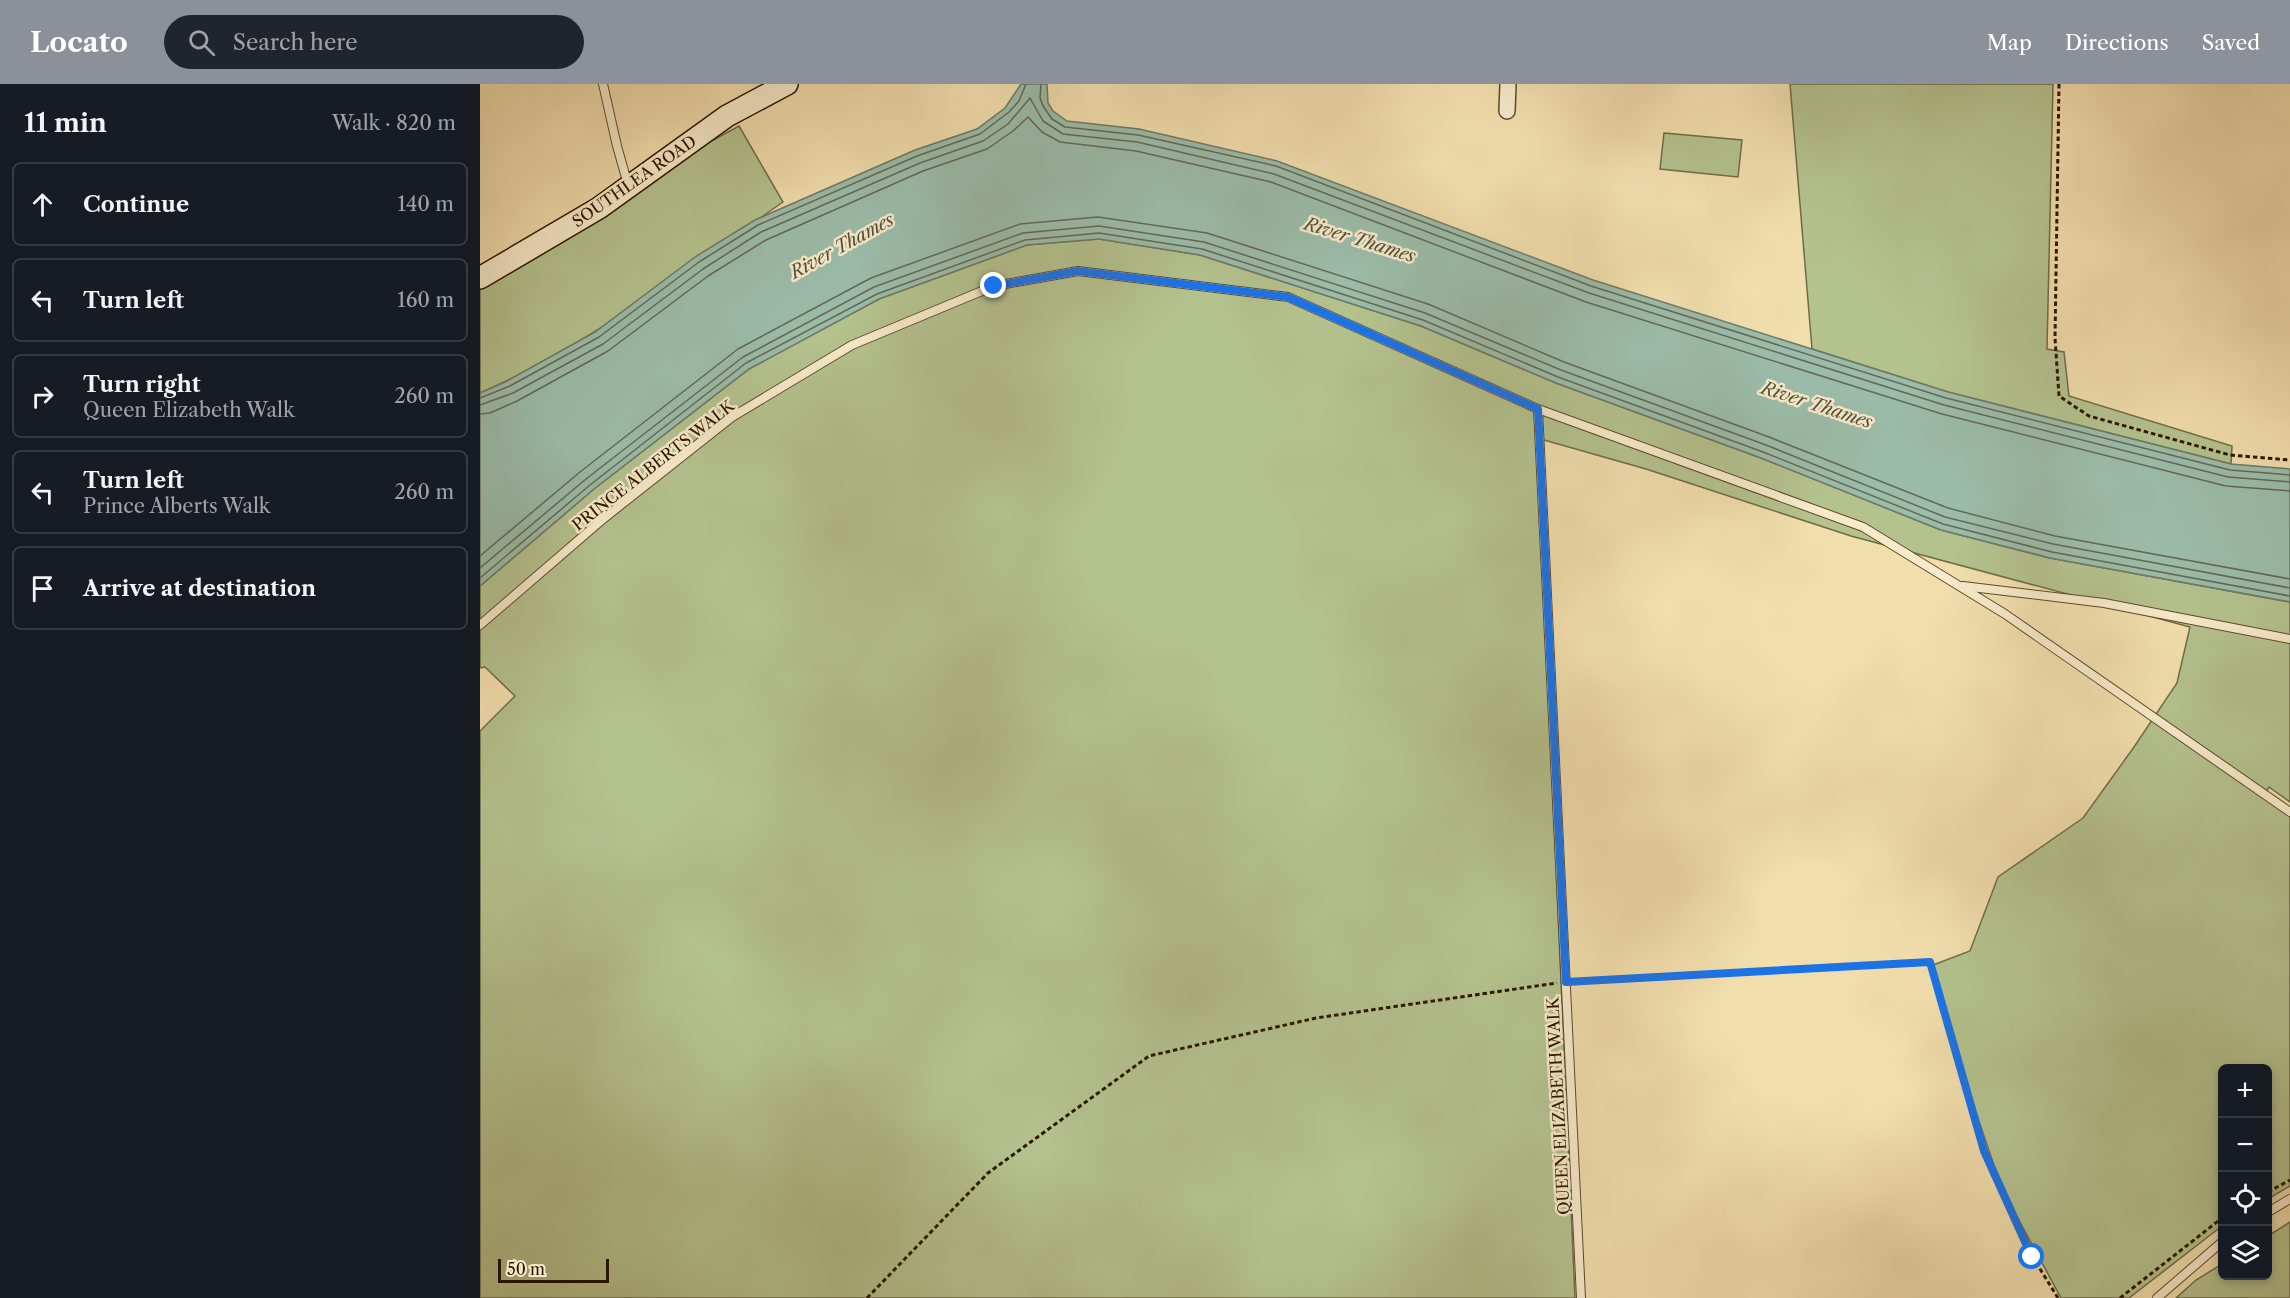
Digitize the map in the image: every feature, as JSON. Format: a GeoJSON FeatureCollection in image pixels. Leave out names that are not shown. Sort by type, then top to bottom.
{"type":"FeatureCollection","features":[{"type":"Feature","properties":{"kind":"main road","name":"SOUTHLEA ROAD"},"geometry":{"type":"LineString","coordinates":[[480,278],[599,208],[727,116],[787,84]]}},
{"type":"Feature","properties":{"kind":"street"},"geometry":{"type":"LineString","coordinates":[[1507,111],[1508,84]]}},
{"type":"Feature","properties":{"kind":"lane"},"geometry":{"type":"LineString","coordinates":[[603,84],[629,186]]}},
{"type":"Feature","properties":{"kind":"lane","name":"PRINCE ALBERTS WALK"},"geometry":{"type":"LineString","coordinates":[[480,625],[603,519],[732,417],[852,345],[994,286],[1078,271],[1288,297],[1538,409],[1863,527],[2005,614],[2290,812]]}},
{"type":"Feature","properties":{"kind":"lane","name":"QUEEN ELIZABETH WALK"},"geometry":{"type":"LineString","coordinates":[[1538,409],[1581,1298]]}},
{"type":"Feature","properties":{"kind":"lane"},"geometry":{"type":"LineString","coordinates":[[1960,586],[2104,603],[2290,639]]}},
{"type":"Feature","properties":{"kind":"lane"},"geometry":{"type":"LineString","coordinates":[[2272,1210],[2290,1199]]}},
{"type":"Feature","properties":{"kind":"lane"},"geometry":{"type":"LineString","coordinates":[[2157,1298],[2218,1246]]}},
{"type":"Feature","properties":{"kind":"path"},"geometry":{"type":"LineString","coordinates":[[2059,84],[2055,338],[2059,396],[2089,416],[2230,455],[2290,460]]}},
{"type":"Feature","properties":{"kind":"path"},"geometry":{"type":"LineString","coordinates":[[867,1298],[988,1173],[1149,1056],[1316,1018],[1566,982],[1930,962],[1984,1151],[2032,1257],[2058,1298]]}},
{"type":"Feature","properties":{"kind":"path"},"geometry":{"type":"LineString","coordinates":[[2272,1190],[2290,1180]]}},
{"type":"Feature","properties":{"kind":"path"},"geometry":{"type":"LineString","coordinates":[[2120,1298],[2218,1222]]}},
{"type":"Feature","properties":{"kind":"green space"},"geometry":{"type":"Polygon","coordinates":[[[1790,84],[2053,84],[2047,349],[2064,352],[2069,396],[2232,446],[2231,464],[1948,392],[1812,349],[1790,84]]]}},
{"type":"Feature","properties":{"kind":"green space"},"geometry":{"type":"Polygon","coordinates":[[[739,126],[783,202],[673,280],[598,329],[521,374],[480,393],[480,278],[629,186],[739,126]]]}},
{"type":"Feature","properties":{"kind":"green space"},"geometry":{"type":"Polygon","coordinates":[[[1664,133],[1742,140],[1738,177],[1660,169],[1664,133]]]}},
{"type":"Feature","properties":{"kind":"green space"},"geometry":{"type":"Polygon","coordinates":[[[1099,239],[1200,255],[1421,326],[1556,383],[1761,458],[1941,530],[2050,558],[2290,602],[2290,802],[2269,787],[2263,797],[2290,816],[2290,1186],[2272,1197],[2272,1064],[2218,1064],[2218,1229],[2129,1298],[2061,1298],[2002,1189],[1969,1092],[1933,965],[1970,951],[1998,877],[2083,818],[2177,683],[2190,627],[1851,536],[1646,469],[1537,438],[1575,1298],[480,1298],[480,731],[515,696],[485,667],[480,668],[480,586],[594,489],[749,369],[879,299],[1027,245],[1099,239]]]}},
{"type":"Feature","properties":{"kind":"green space"},"geometry":{"type":"Polygon","coordinates":[[[2290,1222],[2290,1298],[2176,1298],[2196,1280],[2218,1266],[2218,1280],[2272,1280],[2272,1233],[2290,1222]]]}},
{"type":"Feature","properties":{"kind":"water","name":"River Thames"},"geometry":{"type":"Polygon","coordinates":[[[1021,84],[1047,84],[1048,103],[1053,111],[1067,121],[1139,129],[1277,161],[1593,280],[1948,392],[2231,464],[2290,469],[2290,602],[2050,558],[1941,530],[1761,458],[1556,383],[1421,326],[1200,255],[1099,239],[1027,245],[879,299],[749,369],[594,489],[480,586],[480,393],[507,381],[595,332],[695,257],[755,220],[915,150],[977,129],[1005,108],[1021,84]]]}},
{"type":"Feature","properties":{"kind":"route"},"geometry":{"type":"LineString","coordinates":[[994,286],[1078,271],[1288,297],[1538,409],[1566,982],[1930,962],[1984,1151],[2032,1257]]}}]}
